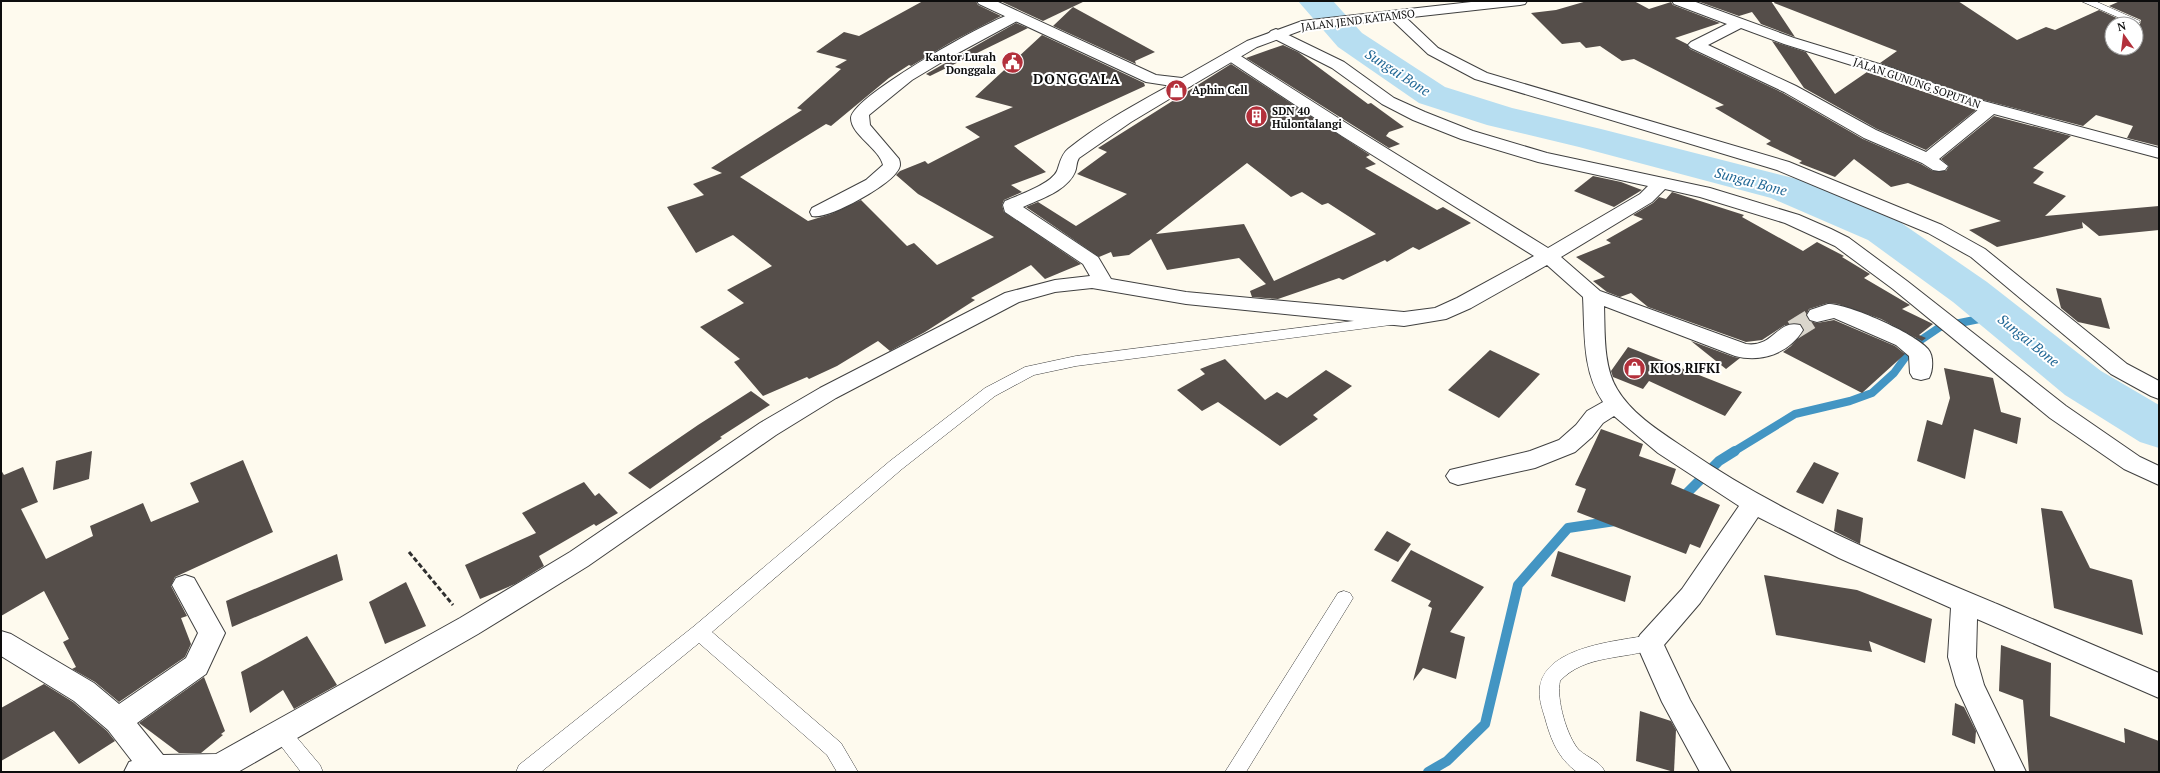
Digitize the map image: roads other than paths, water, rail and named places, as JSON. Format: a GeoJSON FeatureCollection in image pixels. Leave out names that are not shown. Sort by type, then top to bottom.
{"type":"FeatureCollection","features":[{"type":"Feature","properties":{"kind":"street"},"geometry":{"type":"LineString","coordinates":[[984,1],[1152,79],[1185,83]]}},
{"type":"Feature","properties":{"kind":"street","name":"JALAN JEND KATAMSO"},"geometry":{"type":"LineString","coordinates":[[1104,284],[1091,261],[1012,208],[1012,205],[1053,186],[1066,172],[1068,163],[1073,154],[1126,118],[1252,44],[1302,25],[1520,1]]}},
{"type":"Feature","properties":{"kind":"street","name":"JALAN GUNUNG SOPUTAN"},"geometry":{"type":"LineString","coordinates":[[1679,1],[1992,108],[2159,153]]}},
{"type":"Feature","properties":{"kind":"street"},"geometry":{"type":"LineString","coordinates":[[1391,15],[1433,52],[1481,76],[1783,166],[1935,228],[1978,253],[2119,369],[2159,391]]}},
{"type":"Feature","properties":{"kind":"street"},"geometry":{"type":"LineString","coordinates":[[819,212],[876,182],[889,171],[892,165],[890,158],[863,127],[859,120],[860,115],[866,109],[881,95],[910,75],[1016,16]]}},
{"type":"Feature","properties":{"kind":"street"},"geometry":{"type":"LineString","coordinates":[[1740,23],[1696,45],[1790,89],[1870,134],[1934,163],[1992,108]]}},
{"type":"Feature","properties":{"kind":"street"},"geometry":{"type":"LineString","coordinates":[[1276,34],[1338,65],[1388,101],[1419,116],[1467,135],[1537,157],[1704,192],[1792,220],[1824,232],[1842,242],[1940,317],[1996,365],[2058,412],[2100,442],[2159,476]]}},
{"type":"Feature","properties":{"kind":"street"},"geometry":{"type":"LineString","coordinates":[[1231,56],[1348,132],[1548,256],[1593,295],[1743,351],[1756,354],[1778,343],[1794,330]]}},
{"type":"Feature","properties":{"kind":"street"},"geometry":{"type":"LineString","coordinates":[[1,642],[84,692],[118,721],[147,771],[219,770],[469,626],[579,559],[768,429],[828,393],[1012,297],[1055,286],[1092,282],[1186,298],[1404,319],[1439,314],[1464,303],[1548,256],[1646,198],[1661,183]]}},
{"type":"Feature","properties":{"kind":"street"},"geometry":{"type":"LineString","coordinates":[[1593,295],[1598,357],[1604,385],[1616,404],[1653,437],[1692,466],[1753,504],[1819,538],[2159,686]]}},
{"type":"Feature","properties":{"kind":"street"},"geometry":{"type":"LineString","coordinates":[[1816,315],[1828,311],[1837,311],[1903,340],[1920,363]]}},
{"type":"Feature","properties":{"kind":"street"},"geometry":{"type":"LineString","coordinates":[[1458,476],[1535,459],[1567,446],[1584,431],[1594,417],[1616,404]]}},
{"type":"Feature","properties":{"kind":"street"},"geometry":{"type":"LineString","coordinates":[[1716,772],[1680,713],[1663,677],[1650,643],[1690,596],[1753,504]]}},
{"type":"Feature","properties":{"kind":"street"},"geometry":{"type":"LineString","coordinates":[[118,721],[196,666],[212,633],[185,585]]}},
{"type":"Feature","properties":{"kind":"street"},"geometry":{"type":"LineString","coordinates":[[1964,602],[1962,657],[1970,685],[2011,772]]}},
{"type":"Feature","properties":{"kind":"lane"},"geometry":{"type":"LineString","coordinates":[[2086,1],[2123,16]]}},
{"type":"Feature","properties":{"kind":"lane"},"geometry":{"type":"LineString","coordinates":[[526,772],[699,632],[896,465],[990,392],[1030,371],[1076,361],[1404,319]]}},
{"type":"Feature","properties":{"kind":"lane"},"geometry":{"type":"LineString","coordinates":[[1235,772],[1344,598]]}},
{"type":"Feature","properties":{"kind":"lane"},"geometry":{"type":"LineString","coordinates":[[699,632],[834,749],[848,772]]}},
{"type":"Feature","properties":{"kind":"lane"},"geometry":{"type":"LineString","coordinates":[[1595,772],[1569,754],[1561,741],[1549,696],[1553,677],[1570,661],[1650,643]]}},
{"type":"Feature","properties":{"kind":"lane"},"geometry":{"type":"LineString","coordinates":[[281,733],[313,772]]}},
{"type":"Feature","properties":{"kind":"waterway","name":"Sungai Bone"},"geometry":{"type":"LineString","coordinates":[[1315,1],[1350,40],[1432,95],[1501,117],[1587,137],[1786,189],[1884,231],[1970,292],[2083,383],[2159,429]]}},
{"type":"Feature","properties":{"kind":"waterway"},"geometry":{"type":"LineString","coordinates":[[1733,452],[1795,414],[1850,401],[1872,393],[1894,373],[1915,344],[1940,327],[1999,315]]}},
{"type":"Feature","properties":{"kind":"waterway"},"geometry":{"type":"LineString","coordinates":[[1681,499],[1719,461],[1735,451]]}},
{"type":"Feature","properties":{"kind":"waterway"},"geometry":{"type":"LineString","coordinates":[[1428,772],[1447,761],[1485,724],[1518,585],[1568,528],[1615,521]]}},
{"type":"Feature","properties":{"kind":"tunnel"},"geometry":{"type":"LineString","coordinates":[[1793,330],[1817,315]]}},
{"type":"Feature","properties":{"kind":"place","name":"Kantor Lurah Donggala"},"geometry":{"type":"Point","coordinates":[1012,63]}},
{"type":"Feature","properties":{"kind":"place","name":"Aphin Cell"},"geometry":{"type":"Point","coordinates":[1177,90]}},
{"type":"Feature","properties":{"kind":"place","name":"SDN 40 Hulontalangi"},"geometry":{"type":"Point","coordinates":[1257,117]}},
{"type":"Feature","properties":{"kind":"place","name":"KIOS RIFKI"},"geometry":{"type":"Point","coordinates":[1635,368]}},
{"type":"Feature","properties":{"kind":"district","name":"DONGGALA"},"geometry":{"type":"Point","coordinates":[1077,78]}}]}
